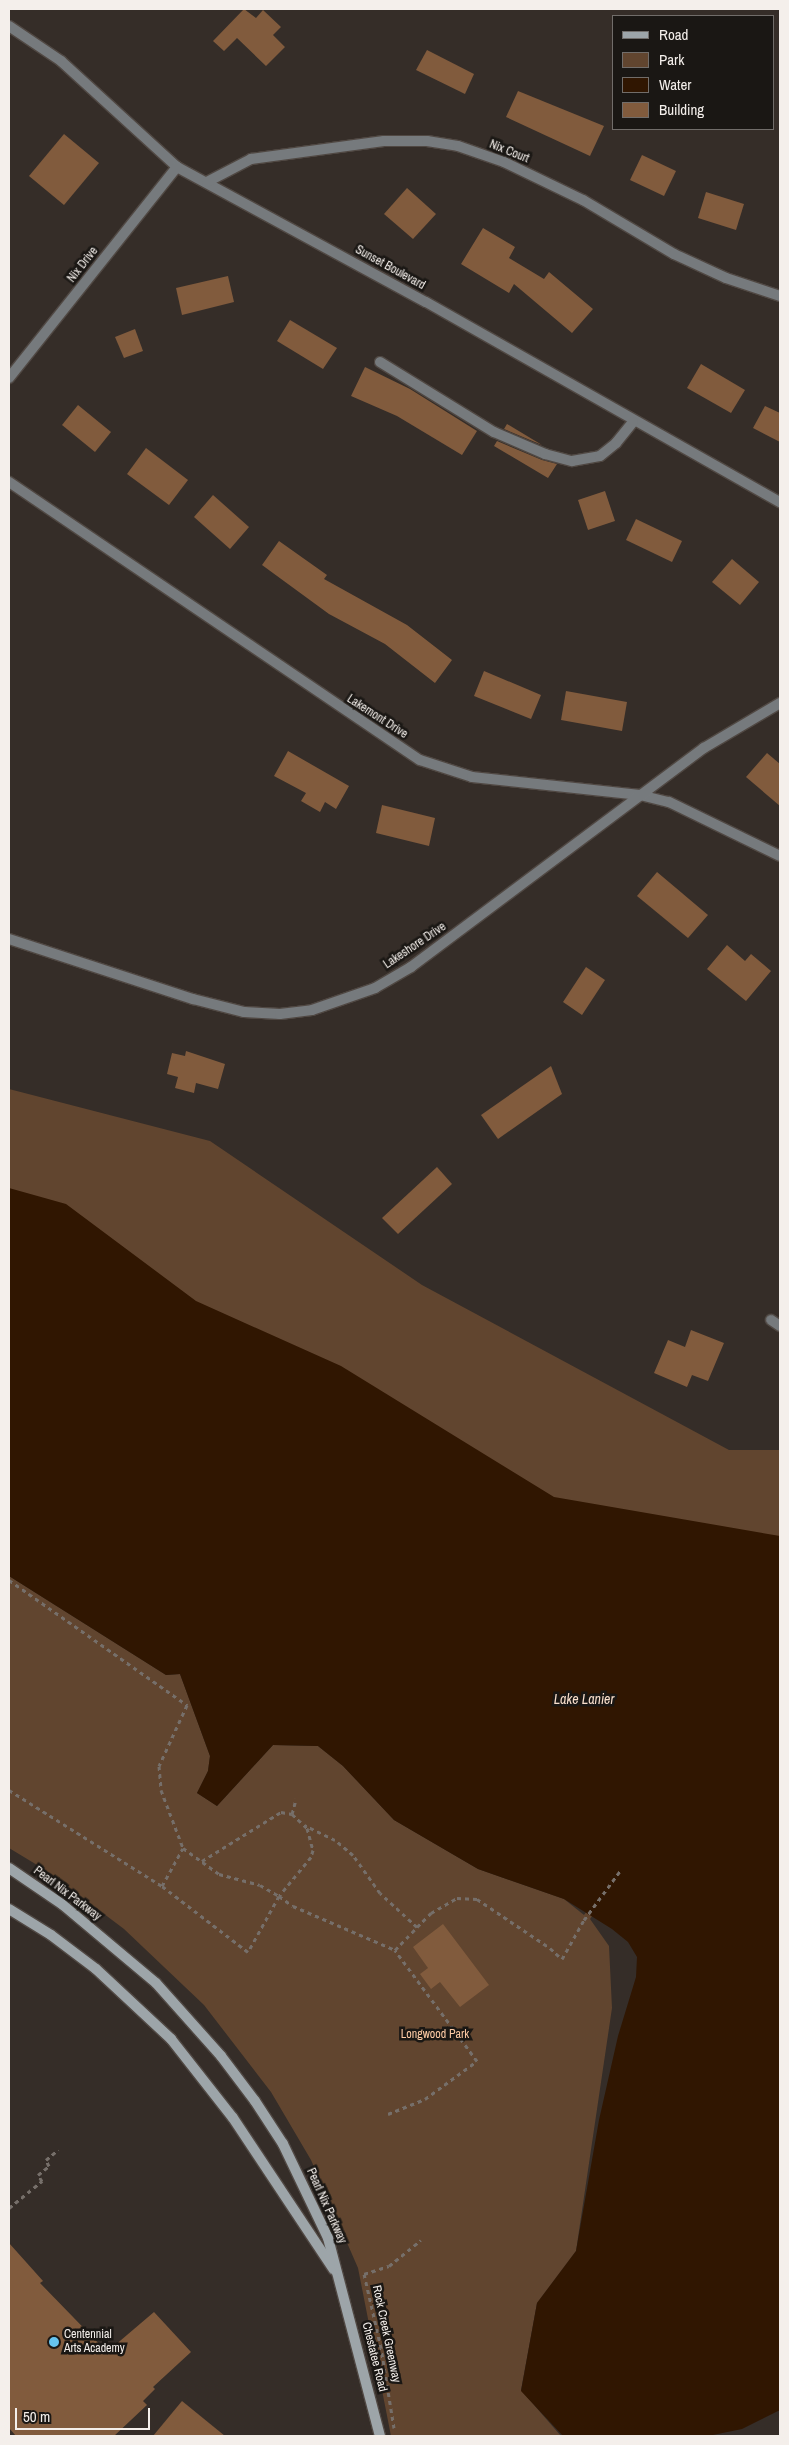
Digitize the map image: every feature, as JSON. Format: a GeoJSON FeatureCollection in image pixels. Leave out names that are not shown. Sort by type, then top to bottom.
{"type":"FeatureCollection","features":[{"type":"Feature","properties":{"kind":"street","name":"Sunset Boulevard"},"geometry":{"type":"LineString","coordinates":[[9,26],[61,61],[177,167],[780,502]]}},
{"type":"Feature","properties":{"kind":"street","name":"Nix Court"},"geometry":{"type":"LineString","coordinates":[[207,182],[251,159],[384,142],[427,141],[458,146],[504,162],[583,200],[674,254],[726,278],[780,296]]}},
{"type":"Feature","properties":{"kind":"street","name":"Nix Drive"},"geometry":{"type":"LineString","coordinates":[[9,378],[177,167]]}},
{"type":"Feature","properties":{"kind":"street"},"geometry":{"type":"LineString","coordinates":[[380,362],[494,432],[545,454],[572,461],[600,456],[616,443],[633,422]]}},
{"type":"Feature","properties":{"kind":"street","name":"Lakemont Drive"},"geometry":{"type":"LineString","coordinates":[[9,482],[420,760],[472,777],[569,790],[640,796],[669,802],[780,856]]}},
{"type":"Feature","properties":{"kind":"street","name":"Lakeshore Drive"},"geometry":{"type":"LineString","coordinates":[[9,939],[193,999],[244,1012],[280,1014],[312,1010],[375,988],[411,967],[704,748],[780,703]]}},
{"type":"Feature","properties":{"kind":"street","name":"Pearl Nix Parkway"},"geometry":{"type":"LineString","coordinates":[[9,1868],[63,1905],[124,1954],[179,2006],[222,2056],[283,2144],[328,2238],[343,2284]]}},
{"type":"Feature","properties":{"kind":"street","name":"Pearl Nix Parkway"},"geometry":{"type":"LineString","coordinates":[[9,1908],[51,1935],[96,1969],[171,2040],[233,2118],[343,2284]]}},
{"type":"Feature","properties":{"kind":"street","name":"Chestatee Road"},"geometry":{"type":"LineString","coordinates":[[343,2284],[380,2436]]}},
{"type":"Feature","properties":{"kind":"path"},"geometry":{"type":"LineString","coordinates":[[9,1580],[187,1705],[159,1766],[161,1790],[182,1848],[229,1879],[260,1885],[293,1906],[395,1950],[477,2061],[425,2098],[388,2114]]}},
{"type":"Feature","properties":{"kind":"path"},"geometry":{"type":"LineString","coordinates":[[9,1790],[162,1886],[248,1952],[279,1896],[311,1857],[313,1843],[304,1825]]}},
{"type":"Feature","properties":{"kind":"path"},"geometry":{"type":"LineString","coordinates":[[292,1814],[296,1799]]}},
{"type":"Feature","properties":{"kind":"path"},"geometry":{"type":"LineString","coordinates":[[202,1862],[281,1812],[292,1814],[304,1825],[334,1840],[353,1855],[380,1892],[416,1927]]}},
{"type":"Feature","properties":{"kind":"path"},"geometry":{"type":"LineString","coordinates":[[162,1886],[182,1848]]}},
{"type":"Feature","properties":{"kind":"path"},"geometry":{"type":"LineString","coordinates":[[395,1950],[431,1913],[457,1898],[477,1899],[550,1948],[562,1959],[584,1920],[620,1871]]}},
{"type":"Feature","properties":{"kind":"path"},"geometry":{"type":"LineString","coordinates":[[9,2208],[42,2181],[38,2175],[49,2166],[46,2160],[58,2150]]}},
{"type":"Feature","properties":{"kind":"path","name":"Rock Creek Greenway"},"geometry":{"type":"LineString","coordinates":[[395,2436],[381,2348],[364,2274],[389,2266],[421,2240]]}},
{"type":"Feature","properties":{"kind":"green space"},"geometry":{"type":"Polygon","coordinates":[[[9,1089],[210,1141],[422,1285],[729,1450],[780,1450],[780,1554],[676,1552],[461,1471],[9,1226],[9,1089]]]}},
{"type":"Feature","properties":{"kind":"green space","name":"Longwood Park"},"geometry":{"type":"Polygon","coordinates":[[[9,1576],[166,1675],[180,1674],[210,1756],[208,1771],[197,1793],[217,1806],[273,1745],[318,1746],[343,1766],[394,1820],[478,1869],[564,1899],[584,1915],[617,1871],[622,1874],[590,1919],[609,1946],[612,2008],[576,2251],[537,2303],[521,2390],[561,2436],[391,2436],[358,2268],[311,2160],[271,2092],[204,2005],[124,1929],[47,1871],[9,1848],[9,1576]]]}},
{"type":"Feature","properties":{"kind":"water","name":"Lake Lanier"},"geometry":{"type":"Polygon","coordinates":[[[9,1188],[66,1204],[196,1301],[341,1366],[554,1497],[780,1536],[780,2410],[742,2429],[708,2436],[563,2436],[521,2391],[537,2303],[576,2251],[599,2120],[618,2036],[636,1977],[637,1957],[628,1942],[612,1929],[564,1899],[478,1869],[394,1820],[343,1766],[318,1746],[273,1745],[217,1806],[197,1793],[208,1771],[210,1756],[180,1674],[166,1675],[9,1576],[9,1188]]]}},
{"type":"Feature","properties":{"kind":"building"},"geometry":{"type":"Polygon","coordinates":[[[244,9],[256,18],[263,10],[281,27],[273,35],[285,47],[266,66],[237,38],[224,51],[213,41],[244,9]]]}},
{"type":"Feature","properties":{"kind":"building"},"geometry":{"type":"Polygon","coordinates":[[[427,50],[474,74],[465,94],[416,70],[427,50]]]}},
{"type":"Feature","properties":{"kind":"building"},"geometry":{"type":"Polygon","coordinates":[[[518,91],[604,126],[590,156],[506,117],[518,91]]]}},
{"type":"Feature","properties":{"kind":"building"},"geometry":{"type":"Polygon","coordinates":[[[64,134],[99,163],[64,205],[29,176],[64,134]]]}},
{"type":"Feature","properties":{"kind":"building"},"geometry":{"type":"Polygon","coordinates":[[[642,155],[676,171],[664,196],[630,180],[642,155]]]}},
{"type":"Feature","properties":{"kind":"building"},"geometry":{"type":"Polygon","coordinates":[[[407,188],[436,214],[413,239],[384,214],[407,188]]]}},
{"type":"Feature","properties":{"kind":"building"},"geometry":{"type":"Polygon","coordinates":[[[706,192],[744,204],[736,230],[698,218],[706,192]]]}},
{"type":"Feature","properties":{"kind":"building"},"geometry":{"type":"Polygon","coordinates":[[[483,228],[515,247],[509,258],[544,279],[549,272],[593,309],[572,333],[514,284],[509,293],[461,264],[483,228]]]}},
{"type":"Feature","properties":{"kind":"building"},"geometry":{"type":"Polygon","coordinates":[[[228,276],[234,302],[182,315],[176,288],[228,276]]]}},
{"type":"Feature","properties":{"kind":"building"},"geometry":{"type":"Polygon","coordinates":[[[290,320],[337,348],[323,369],[277,341],[290,320]]]}},
{"type":"Feature","properties":{"kind":"building"},"geometry":{"type":"Polygon","coordinates":[[[135,329],[143,351],[124,358],[115,337],[135,329]]]}},
{"type":"Feature","properties":{"kind":"building"},"geometry":{"type":"Polygon","coordinates":[[[701,364],[745,390],[731,413],[687,388],[701,364]]]}},
{"type":"Feature","properties":{"kind":"building"},"geometry":{"type":"Polygon","coordinates":[[[365,367],[410,389],[477,431],[462,455],[397,416],[351,396],[365,367]]]}},
{"type":"Feature","properties":{"kind":"building"},"geometry":{"type":"Polygon","coordinates":[[[78,405],[111,432],[95,452],[62,425],[78,405]]]}},
{"type":"Feature","properties":{"kind":"building"},"geometry":{"type":"Polygon","coordinates":[[[765,406],[780,413],[780,442],[753,428],[765,406]]]}},
{"type":"Feature","properties":{"kind":"building"},"geometry":{"type":"Polygon","coordinates":[[[507,424],[542,445],[504,429],[507,424]]]}},
{"type":"Feature","properties":{"kind":"building"},"geometry":{"type":"Polygon","coordinates":[[[497,441],[542,460],[557,464],[548,478],[494,446],[497,441]]]}},
{"type":"Feature","properties":{"kind":"building"},"geometry":{"type":"Polygon","coordinates":[[[146,448],[188,480],[169,505],[127,474],[146,448]]]}},
{"type":"Feature","properties":{"kind":"building"},"geometry":{"type":"Polygon","coordinates":[[[605,491],[615,521],[588,530],[578,500],[605,491]]]}},
{"type":"Feature","properties":{"kind":"building"},"geometry":{"type":"Polygon","coordinates":[[[213,495],[249,527],[230,549],[194,517],[213,495]]]}},
{"type":"Feature","properties":{"kind":"building"},"geometry":{"type":"Polygon","coordinates":[[[636,519],[682,541],[672,562],[626,540],[636,519]]]}},
{"type":"Feature","properties":{"kind":"building"},"geometry":{"type":"Polygon","coordinates":[[[279,541],[327,575],[324,579],[407,625],[452,660],[435,683],[385,644],[329,614],[262,565],[279,541]]]}},
{"type":"Feature","properties":{"kind":"building"},"geometry":{"type":"Polygon","coordinates":[[[732,559],[759,582],[740,605],[712,582],[732,559]]]}},
{"type":"Feature","properties":{"kind":"building"},"geometry":{"type":"Polygon","coordinates":[[[484,671],[541,695],[531,719],[474,696],[484,671]]]}},
{"type":"Feature","properties":{"kind":"building"},"geometry":{"type":"Polygon","coordinates":[[[566,691],[627,702],[622,731],[561,720],[566,691]]]}},
{"type":"Feature","properties":{"kind":"building"},"geometry":{"type":"Polygon","coordinates":[[[288,751],[349,786],[336,809],[325,802],[320,812],[301,801],[306,793],[274,776],[288,751]]]}},
{"type":"Feature","properties":{"kind":"building"},"geometry":{"type":"Polygon","coordinates":[[[767,753],[780,764],[780,806],[746,777],[767,753]]]}},
{"type":"Feature","properties":{"kind":"building"},"geometry":{"type":"Polygon","coordinates":[[[382,805],[435,818],[429,846],[376,833],[382,805]]]}},
{"type":"Feature","properties":{"kind":"building"},"geometry":{"type":"Polygon","coordinates":[[[657,872],[708,915],[688,938],[637,896],[657,872]]]}},
{"type":"Feature","properties":{"kind":"building"},"geometry":{"type":"Polygon","coordinates":[[[727,945],[745,961],[751,954],[771,971],[746,1001],[707,969],[727,945]]]}},
{"type":"Feature","properties":{"kind":"building"},"geometry":{"type":"Polygon","coordinates":[[[586,967],[605,980],[582,1015],[563,1002],[586,967]]]}},
{"type":"Feature","properties":{"kind":"building"},"geometry":{"type":"Polygon","coordinates":[[[186,1051],[225,1064],[218,1089],[196,1083],[194,1093],[175,1088],[178,1077],[167,1074],[172,1053],[185,1056],[186,1051]]]}},
{"type":"Feature","properties":{"kind":"building"},"geometry":{"type":"Polygon","coordinates":[[[551,1066],[562,1094],[498,1139],[481,1115],[551,1066]]]}},
{"type":"Feature","properties":{"kind":"building"},"geometry":{"type":"Polygon","coordinates":[[[437,1167],[452,1184],[398,1234],[382,1218],[437,1167]]]}},
{"type":"Feature","properties":{"kind":"building"},"geometry":{"type":"Polygon","coordinates":[[[691,1330],[724,1343],[708,1381],[692,1375],[687,1387],[654,1373],[668,1340],[685,1347],[691,1330]]]}},
{"type":"Feature","properties":{"kind":"building"},"geometry":{"type":"Polygon","coordinates":[[[443,1924],[489,1985],[460,2007],[440,1982],[431,1989],[420,1974],[428,1968],[413,1947],[443,1924]]]}},
{"type":"Feature","properties":{"kind":"building","name":"Centennial Arts Academy"},"geometry":{"type":"Polygon","coordinates":[[[9,2243],[43,2281],[40,2283],[107,2352],[154,2312],[191,2352],[153,2387],[155,2389],[143,2401],[147,2405],[114,2436],[16,2436],[9,2428],[9,2243]]]}},
{"type":"Feature","properties":{"kind":"building"},"geometry":{"type":"Polygon","coordinates":[[[182,2401],[225,2436],[153,2436],[182,2401]]]}},
{"type":"Feature","properties":{"kind":"place","name":"Centennial Arts Academy"},"geometry":{"type":"Point","coordinates":[54,2342]}}]}
